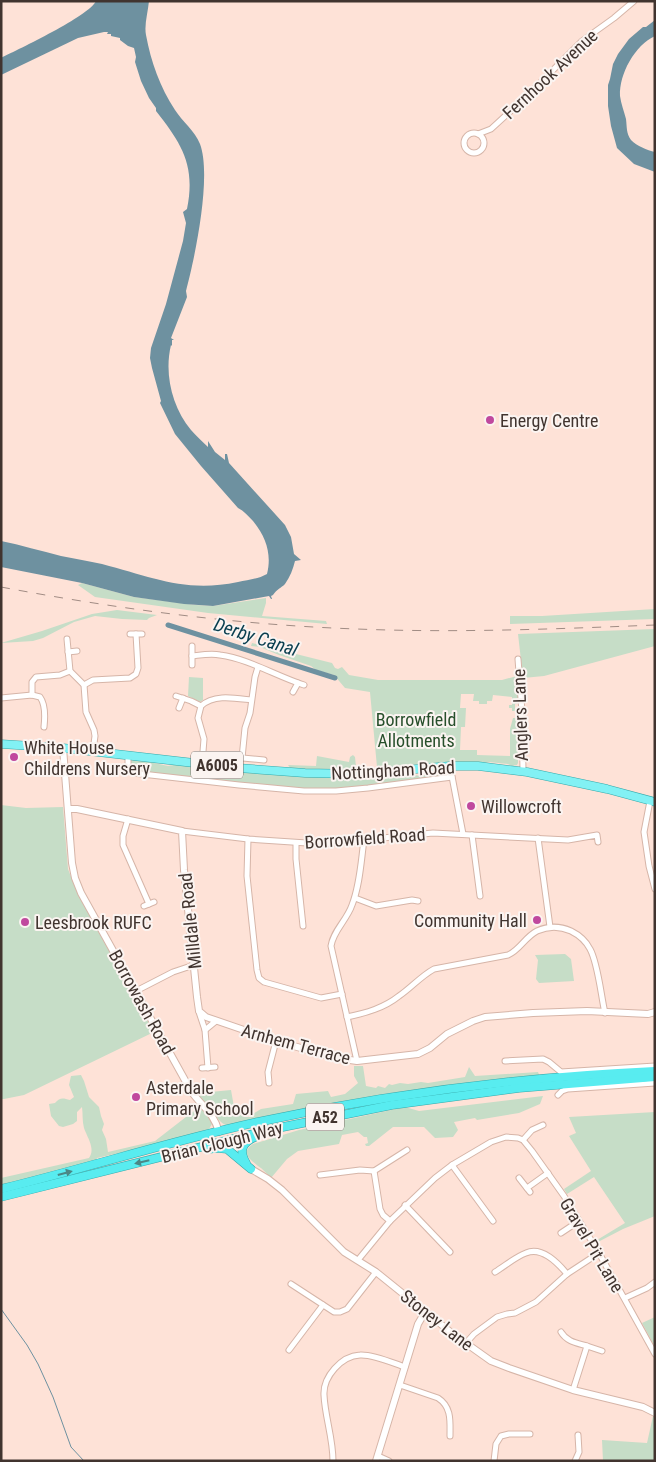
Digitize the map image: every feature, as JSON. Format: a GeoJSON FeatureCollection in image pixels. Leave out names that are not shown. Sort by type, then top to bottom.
{"type":"FeatureCollection","features":[{"type":"Feature","properties":{"kind":"highway","name":"Brian Clough Way"},"geometry":{"type":"LineString","coordinates":[[1,1189],[219,1132],[313,1111],[390,1097],[523,1081],[655,1071]]}},
{"type":"Feature","properties":{"kind":"highway","name":"Brian Clough Way"},"geometry":{"type":"LineString","coordinates":[[1,1196],[273,1129],[358,1111],[449,1096],[556,1084],[655,1077]]}},
{"type":"Feature","properties":{"kind":"highway"},"geometry":{"type":"LineString","coordinates":[[249,1166],[242,1153],[244,1145],[252,1138],[273,1129]]}},
{"type":"Feature","properties":{"kind":"highway"},"geometry":{"type":"LineString","coordinates":[[162,1157],[221,1148],[230,1151],[249,1166]]}},
{"type":"Feature","properties":{"kind":"main road","name":"A6005"},"geometry":{"type":"LineString","coordinates":[[1,744],[63,748]]}},
{"type":"Feature","properties":{"kind":"main road","name":"Nottingham Road"},"geometry":{"type":"LineString","coordinates":[[63,748],[284,772],[371,773],[450,766],[478,766],[523,771],[652,801]]}},
{"type":"Feature","properties":{"kind":"street","name":"Fernhook Avenue"},"geometry":{"type":"LineString","coordinates":[[478,134],[491,128],[527,96],[582,41],[634,1]]}},
{"type":"Feature","properties":{"kind":"street","name":"Fernhook Avenue"},"geometry":{"type":"LineString","coordinates":[[485,141],[491,128]]}},
{"type":"Feature","properties":{"kind":"street"},"geometry":{"type":"LineString","coordinates":[[472,133],[478,134],[485,141],[484,147],[478,153],[467,150],[464,144],[466,136],[472,133]]}},
{"type":"Feature","properties":{"kind":"street"},"geometry":{"type":"LineString","coordinates":[[84,685],[93,680],[130,678],[136,674],[138,668],[133,634],[142,634]]}},
{"type":"Feature","properties":{"kind":"street"},"geometry":{"type":"LineString","coordinates":[[67,639],[70,670],[84,685],[86,712],[95,736],[94,751]]}},
{"type":"Feature","properties":{"kind":"street"},"geometry":{"type":"LineString","coordinates":[[192,646],[192,665]]}},
{"type":"Feature","properties":{"kind":"street"},"geometry":{"type":"LineString","coordinates":[[68,652],[77,651]]}},
{"type":"Feature","properties":{"kind":"street"},"geometry":{"type":"LineString","coordinates":[[192,656],[218,654],[242,661],[304,685]]}},
{"type":"Feature","properties":{"kind":"street","name":"Anglers Lane"},"geometry":{"type":"LineString","coordinates":[[518,659],[522,712],[523,771]]}},
{"type":"Feature","properties":{"kind":"street"},"geometry":{"type":"LineString","coordinates":[[242,758],[245,728],[250,713],[258,667]]}},
{"type":"Feature","properties":{"kind":"street"},"geometry":{"type":"LineString","coordinates":[[32,695],[32,682],[36,677],[60,675],[70,670]]}},
{"type":"Feature","properties":{"kind":"street"},"geometry":{"type":"LineString","coordinates":[[293,692],[298,682]]}},
{"type":"Feature","properties":{"kind":"street"},"geometry":{"type":"LineString","coordinates":[[1,698],[32,695],[40,697],[43,701],[44,727]]}},
{"type":"Feature","properties":{"kind":"street"},"geometry":{"type":"LineString","coordinates":[[176,696],[201,706]]}},
{"type":"Feature","properties":{"kind":"street"},"geometry":{"type":"LineString","coordinates":[[180,708],[183,698]]}},
{"type":"Feature","properties":{"kind":"street"},"geometry":{"type":"LineString","coordinates":[[202,764],[204,739],[198,718],[201,706],[215,698],[251,700]]}},
{"type":"Feature","properties":{"kind":"street","name":"Borrowash Road"},"geometry":{"type":"LineString","coordinates":[[63,748],[72,863],[75,878],[191,1091],[214,1117],[219,1132]]}},
{"type":"Feature","properties":{"kind":"street","name":"Nottingham Road"},"geometry":{"type":"LineString","coordinates":[[128,755],[128,769],[133,773],[304,791],[368,788],[452,777]]}},
{"type":"Feature","properties":{"kind":"street"},"geometry":{"type":"LineString","coordinates":[[232,757],[264,760]]}},
{"type":"Feature","properties":{"kind":"street"},"geometry":{"type":"LineString","coordinates":[[450,766],[463,834]]}},
{"type":"Feature","properties":{"kind":"street"},"geometry":{"type":"LineString","coordinates":[[652,801],[644,832],[649,866],[655,889]]}},
{"type":"Feature","properties":{"kind":"street","name":"Borrowfield Road"},"geometry":{"type":"LineString","coordinates":[[68,808],[182,831],[296,843],[322,844],[433,833],[568,840],[598,835],[598,842]]}},
{"type":"Feature","properties":{"kind":"street"},"geometry":{"type":"LineString","coordinates":[[128,819],[123,836],[123,845],[149,903]]}},
{"type":"Feature","properties":{"kind":"street","name":"Milldale Road"},"geometry":{"type":"LineString","coordinates":[[182,831],[184,870],[199,1011]]}},
{"type":"Feature","properties":{"kind":"street"},"geometry":{"type":"LineString","coordinates":[[472,835],[480,896]]}},
{"type":"Feature","properties":{"kind":"street"},"geometry":{"type":"LineString","coordinates":[[538,838],[550,927]]}},
{"type":"Feature","properties":{"kind":"street"},"geometry":{"type":"LineString","coordinates":[[248,839],[247,876],[257,975],[264,982],[321,998],[342,994]]}},
{"type":"Feature","properties":{"kind":"street"},"geometry":{"type":"LineString","coordinates":[[357,1061],[333,955],[332,943],[355,898],[364,840]]}},
{"type":"Feature","properties":{"kind":"street"},"geometry":{"type":"LineString","coordinates":[[296,843],[303,926]]}},
{"type":"Feature","properties":{"kind":"street"},"geometry":{"type":"LineString","coordinates":[[355,898],[376,906],[412,900],[418,901]]}},
{"type":"Feature","properties":{"kind":"street"},"geometry":{"type":"LineString","coordinates":[[347,1017],[384,1006],[398,998],[431,970],[508,955],[517,950],[532,934],[550,927],[566,928],[578,935],[588,945],[594,957],[605,1013]]}},
{"type":"Feature","properties":{"kind":"street"},"geometry":{"type":"LineString","coordinates":[[136,991],[173,972],[194,965]]}},
{"type":"Feature","properties":{"kind":"street"},"geometry":{"type":"LineString","coordinates":[[199,1011],[205,1030],[208,1068]]}},
{"type":"Feature","properties":{"kind":"street","name":"Arnhem Terrace"},"geometry":{"type":"LineString","coordinates":[[199,1011],[206,1017],[216,1021],[276,1041],[336,1058],[357,1061],[418,1054],[430,1048],[447,1034],[482,1017],[586,1011],[648,1014],[655,1012]]}},
{"type":"Feature","properties":{"kind":"street"},"geometry":{"type":"LineString","coordinates":[[205,1030],[216,1021]]}},
{"type":"Feature","properties":{"kind":"street"},"geometry":{"type":"LineString","coordinates":[[269,1083],[268,1072],[276,1041]]}},
{"type":"Feature","properties":{"kind":"street"},"geometry":{"type":"LineString","coordinates":[[505,1061],[543,1059],[561,1072],[655,1066]]}},
{"type":"Feature","properties":{"kind":"street"},"geometry":{"type":"LineString","coordinates":[[202,1068],[215,1067]]}},
{"type":"Feature","properties":{"kind":"street"},"geometry":{"type":"LineString","coordinates":[[558,1095],[568,1088],[655,1083]]}},
{"type":"Feature","properties":{"kind":"street"},"geometry":{"type":"LineString","coordinates":[[358,1260],[405,1205],[452,1165],[497,1139],[513,1137],[523,1140],[530,1132],[543,1125]]}},
{"type":"Feature","properties":{"kind":"street","name":"Gravel Pit Lane"},"geometry":{"type":"LineString","coordinates":[[523,1140],[532,1150],[579,1220],[655,1354]]}},
{"type":"Feature","properties":{"kind":"street"},"geometry":{"type":"LineString","coordinates":[[320,1175],[360,1170],[374,1171],[407,1150]]}},
{"type":"Feature","properties":{"kind":"street"},"geometry":{"type":"LineString","coordinates":[[452,1165],[493,1221]]}},
{"type":"Feature","properties":{"kind":"street","name":"Stoney Lane"},"geometry":{"type":"LineString","coordinates":[[249,1166],[282,1190],[344,1252],[376,1272],[425,1312],[498,1365],[573,1390],[643,1407],[655,1413]]}},
{"type":"Feature","properties":{"kind":"street"},"geometry":{"type":"LineString","coordinates":[[374,1171],[380,1209],[383,1215],[390,1221]]}},
{"type":"Feature","properties":{"kind":"street"},"geometry":{"type":"LineString","coordinates":[[519,1178],[528,1190],[548,1173]]}},
{"type":"Feature","properties":{"kind":"street"},"geometry":{"type":"LineString","coordinates":[[405,1205],[450,1252]]}},
{"type":"Feature","properties":{"kind":"street"},"geometry":{"type":"LineString","coordinates":[[561,1233],[579,1220]]}},
{"type":"Feature","properties":{"kind":"street"},"geometry":{"type":"LineString","coordinates":[[495,1272],[526,1253],[534,1251],[556,1261],[567,1274]]}},
{"type":"Feature","properties":{"kind":"street"},"geometry":{"type":"LineString","coordinates":[[466,1343],[474,1334],[497,1318],[515,1313],[536,1302],[567,1274],[599,1253]]}},
{"type":"Feature","properties":{"kind":"street"},"geometry":{"type":"LineString","coordinates":[[291,1284],[334,1312],[340,1312],[347,1309],[376,1272]]}},
{"type":"Feature","properties":{"kind":"street"},"geometry":{"type":"LineString","coordinates":[[624,1298],[650,1287],[655,1282]]}},
{"type":"Feature","properties":{"kind":"street"},"geometry":{"type":"LineString","coordinates":[[643,1290],[655,1289]]}},
{"type":"Feature","properties":{"kind":"street"},"geometry":{"type":"LineString","coordinates":[[289,1350],[323,1305]]}},
{"type":"Feature","properties":{"kind":"street"},"geometry":{"type":"LineString","coordinates":[[389,1461],[377,1458],[418,1324],[425,1312]]}},
{"type":"Feature","properties":{"kind":"street"},"geometry":{"type":"LineString","coordinates":[[561,1332],[572,1342],[602,1351]]}},
{"type":"Feature","properties":{"kind":"street"},"geometry":{"type":"LineString","coordinates":[[573,1390],[587,1346]]}},
{"type":"Feature","properties":{"kind":"street"},"geometry":{"type":"LineString","coordinates":[[333,1461],[324,1396],[325,1384],[331,1372],[347,1359],[360,1355],[405,1367]]}},
{"type":"Feature","properties":{"kind":"street"},"geometry":{"type":"LineString","coordinates":[[400,1385],[438,1398],[444,1402],[449,1412],[450,1436]]}},
{"type":"Feature","properties":{"kind":"street"},"geometry":{"type":"LineString","coordinates":[[494,1461],[496,1444],[500,1438],[507,1435],[523,1437],[530,1434]]}},
{"type":"Feature","properties":{"kind":"street"},"geometry":{"type":"LineString","coordinates":[[575,1461],[578,1452],[578,1435]]}},
{"type":"Feature","properties":{"kind":"green space"},"geometry":{"type":"Polygon","coordinates":[[[82,583],[134,597],[196,605],[213,606],[266,598],[262,616],[326,621],[327,624],[208,613],[95,597],[78,585],[82,583]]]}},
{"type":"Feature","properties":{"kind":"green space"},"geometry":{"type":"Polygon","coordinates":[[[655,609],[655,619],[510,624],[510,616],[542,616],[655,609]]]}},
{"type":"Feature","properties":{"kind":"green space"},"geometry":{"type":"Polygon","coordinates":[[[117,610],[157,615],[147,620],[95,616],[74,622],[33,641],[1,643],[92,614],[117,610]]]}},
{"type":"Feature","properties":{"kind":"green space"},"geometry":{"type":"Polygon","coordinates":[[[655,629],[655,646],[544,676],[523,678],[518,634],[655,629]]]}},
{"type":"Feature","properties":{"kind":"green space","name":"Borrowfield Allotments"},"geometry":{"type":"Polygon","coordinates":[[[252,643],[332,663],[335,668],[342,667],[349,675],[378,680],[502,680],[517,676],[520,703],[515,704],[515,711],[509,708],[509,705],[512,705],[512,697],[493,695],[492,701],[487,701],[487,704],[479,704],[479,701],[473,701],[474,694],[461,694],[460,708],[466,708],[465,727],[461,727],[460,750],[477,750],[477,755],[510,756],[510,729],[513,718],[517,718],[518,763],[512,766],[489,762],[455,762],[377,767],[370,692],[345,688],[334,675],[316,670],[311,666],[260,647],[251,646],[252,643]]]}},
{"type":"Feature","properties":{"kind":"green space"},"geometry":{"type":"Polygon","coordinates":[[[189,677],[203,678],[203,700],[200,702],[188,696],[189,677]]]}},
{"type":"Feature","properties":{"kind":"green space"},"geometry":{"type":"Polygon","coordinates":[[[353,755],[356,767],[352,770],[291,769],[288,765],[316,766],[317,756],[349,762],[350,757],[353,755]]]}},
{"type":"Feature","properties":{"kind":"green space"},"geometry":{"type":"Polygon","coordinates":[[[136,759],[168,766],[179,764],[285,775],[340,778],[446,772],[443,776],[351,788],[301,789],[135,773],[130,769],[129,763],[136,759]]]}},
{"type":"Feature","properties":{"kind":"green space"},"geometry":{"type":"Polygon","coordinates":[[[1,805],[26,808],[63,807],[68,869],[75,887],[154,1032],[24,1095],[4,1099],[1,1099],[1,805]]]}},
{"type":"Feature","properties":{"kind":"green space"},"geometry":{"type":"Polygon","coordinates":[[[565,954],[571,959],[574,981],[539,983],[536,979],[538,960],[535,955],[565,954]]]}},
{"type":"Feature","properties":{"kind":"green space"},"geometry":{"type":"Polygon","coordinates":[[[354,1066],[363,1066],[366,1086],[376,1088],[378,1086],[385,1088],[389,1084],[428,1083],[465,1077],[469,1067],[475,1076],[538,1072],[540,1077],[471,1082],[471,1084],[382,1094],[380,1097],[363,1098],[361,1101],[342,1104],[334,1103],[331,1106],[229,1126],[220,1122],[210,1108],[198,1098],[200,1093],[231,1090],[234,1107],[232,1110],[245,1117],[252,1117],[251,1115],[261,1109],[293,1104],[296,1094],[328,1091],[331,1097],[345,1094],[358,1083],[354,1076],[354,1066]]]}},
{"type":"Feature","properties":{"kind":"green space"},"geometry":{"type":"Polygon","coordinates":[[[81,1075],[89,1097],[99,1107],[104,1124],[102,1130],[108,1152],[155,1141],[195,1110],[193,1104],[195,1103],[208,1114],[212,1124],[209,1129],[163,1143],[97,1158],[96,1161],[1,1185],[1,1178],[89,1158],[92,1151],[83,1125],[82,1107],[77,1112],[77,1121],[63,1127],[59,1126],[51,1116],[49,1104],[63,1098],[70,1100],[74,1097],[69,1085],[71,1076],[81,1075]]]}},
{"type":"Feature","properties":{"kind":"green space"},"geometry":{"type":"Polygon","coordinates":[[[543,1096],[540,1104],[519,1113],[454,1122],[458,1130],[453,1137],[435,1138],[424,1127],[393,1127],[369,1146],[366,1146],[365,1144],[368,1143],[367,1137],[358,1132],[342,1135],[339,1144],[298,1151],[287,1159],[271,1178],[249,1158],[247,1153],[249,1147],[253,1144],[299,1130],[405,1107],[419,1111],[543,1096]]]}},
{"type":"Feature","properties":{"kind":"green space"},"geometry":{"type":"Polygon","coordinates":[[[655,1112],[655,1216],[598,1242],[597,1240],[625,1223],[594,1177],[567,1194],[564,1189],[591,1171],[569,1136],[576,1133],[569,1117],[655,1112]]]}},
{"type":"Feature","properties":{"kind":"green space"},"geometry":{"type":"Polygon","coordinates":[[[655,1317],[655,1347],[642,1323],[655,1317]]]}},
{"type":"Feature","properties":{"kind":"green space"},"geometry":{"type":"Polygon","coordinates":[[[653,1416],[655,1418],[655,1461],[603,1461],[602,1440],[647,1443],[653,1416]]]}},
{"type":"Feature","properties":{"kind":"water"},"geometry":{"type":"Polygon","coordinates":[[[96,1],[149,1],[146,31],[148,45],[157,74],[175,110],[200,144],[204,176],[201,217],[186,291],[187,297],[171,338],[174,340],[172,340],[169,356],[169,379],[174,401],[184,421],[208,447],[208,441],[215,452],[225,460],[225,454],[227,454],[229,463],[285,525],[291,537],[294,554],[301,560],[295,561],[287,581],[271,596],[272,599],[269,596],[213,606],[184,604],[134,597],[82,583],[1,567],[1,541],[185,585],[219,585],[253,579],[267,574],[269,560],[267,546],[258,527],[238,508],[175,434],[160,403],[150,358],[151,348],[166,304],[183,241],[186,223],[183,212],[187,209],[189,180],[188,167],[179,144],[156,111],[141,81],[135,62],[134,48],[128,46],[120,38],[104,32],[78,38],[1,75],[1,58],[68,23],[81,15],[96,1]]]}},
{"type":"Feature","properties":{"kind":"water"},"geometry":{"type":"Polygon","coordinates":[[[655,20],[655,36],[641,46],[630,61],[622,79],[620,96],[629,137],[639,146],[655,152],[655,172],[634,164],[617,148],[608,106],[608,85],[613,64],[618,54],[629,39],[655,20]]]}},
{"type":"Feature","properties":{"kind":"waterway","name":"Derby Canal"},"geometry":{"type":"LineString","coordinates":[[168,625],[335,678]]}},
{"type":"Feature","properties":{"kind":"waterway"},"geometry":{"type":"LineString","coordinates":[[1,1309],[38,1364],[53,1397],[71,1447],[84,1461]]}},
{"type":"Feature","properties":{"kind":"railway"},"geometry":{"type":"LineString","coordinates":[[1,587],[178,615],[312,627],[469,631],[655,625]]}},
{"type":"Feature","properties":{"kind":"place","name":"Energy Centre"},"geometry":{"type":"Point","coordinates":[490,420]}},
{"type":"Feature","properties":{"kind":"place","name":"White House Childrens Nursery"},"geometry":{"type":"Point","coordinates":[14,757]}},
{"type":"Feature","properties":{"kind":"place","name":"Willowcroft"},"geometry":{"type":"Point","coordinates":[471,806]}},
{"type":"Feature","properties":{"kind":"place","name":"Community Hall"},"geometry":{"type":"Point","coordinates":[537,920]}},
{"type":"Feature","properties":{"kind":"place","name":"Leesbrook RUFC"},"geometry":{"type":"Point","coordinates":[25,922]}},
{"type":"Feature","properties":{"kind":"place","name":"Asterdale Primary School"},"geometry":{"type":"Point","coordinates":[136,1097]}}]}
